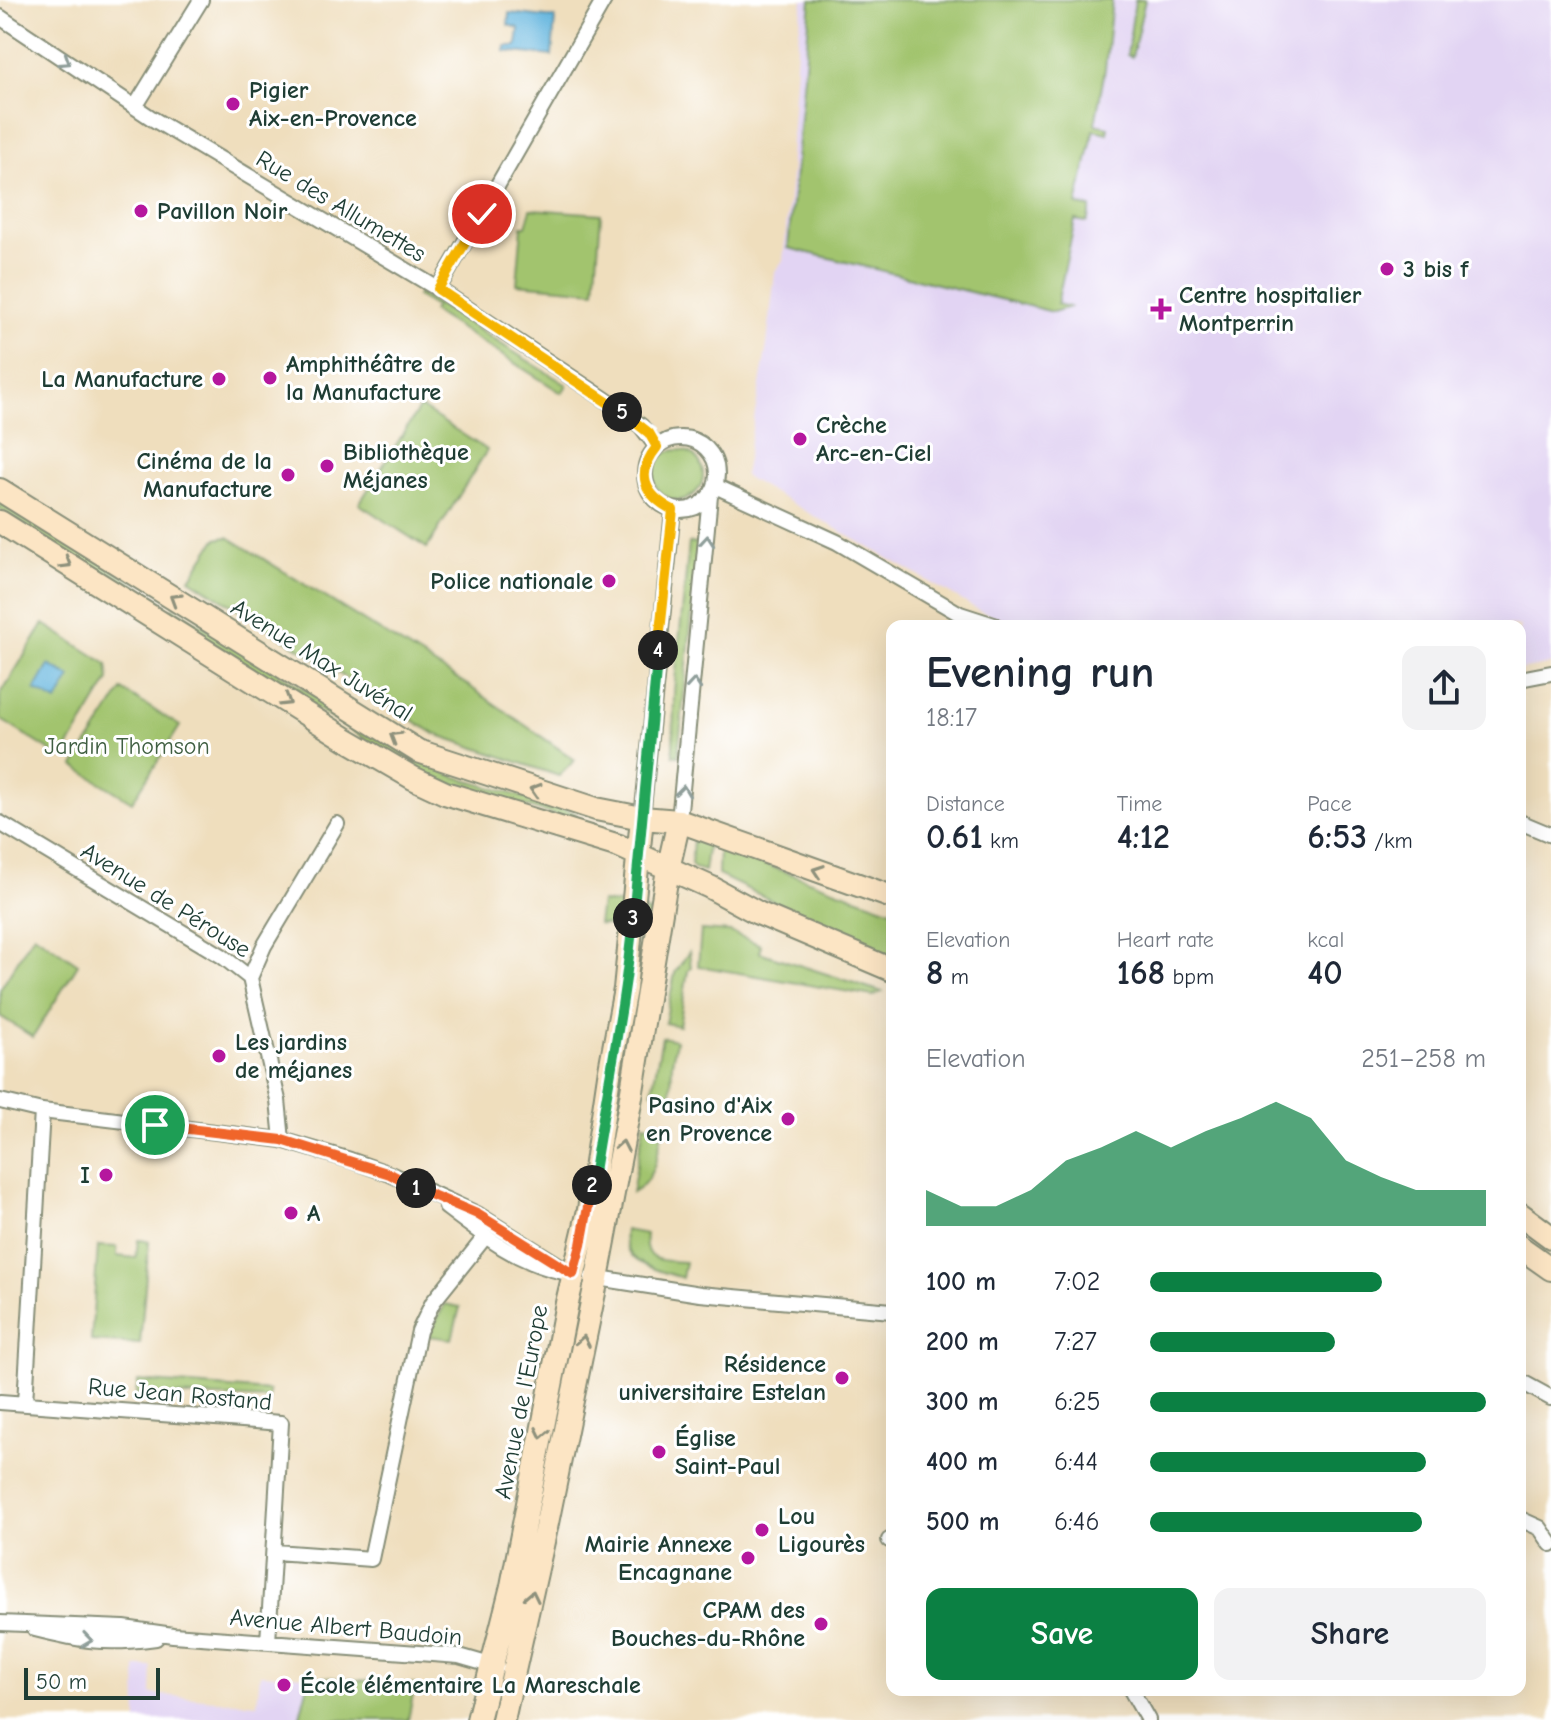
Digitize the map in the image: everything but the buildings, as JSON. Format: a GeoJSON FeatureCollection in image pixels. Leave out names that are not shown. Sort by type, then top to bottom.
{"type":"FeatureCollection","features":[{"type":"Feature","properties":{"kind":"main road","name":"Avenue Max Juvénal"},"geometry":{"type":"LineString","coordinates":[[0,490],[418,751],[596,809],[679,821],[886,895]]}},
{"type":"Feature","properties":{"kind":"main road"},"geometry":{"type":"LineString","coordinates":[[0,522],[413,778],[445,793],[619,846],[770,919],[886,967]]}},
{"type":"Feature","properties":{"kind":"main road","name":"Avenue de l'Europe"},"geometry":{"type":"LineString","coordinates":[[478,1720],[512,1586],[573,1274],[589,1210],[625,989],[642,818]]}},
{"type":"Feature","properties":{"kind":"main road","name":"Avenue de l'Europe"},"geometry":{"type":"LineString","coordinates":[[503,1720],[597,1278],[679,821]]}},
{"type":"Feature","properties":{"kind":"main road"},"geometry":{"type":"LineString","coordinates":[[1526,1218],[1551,1237]]}},
{"type":"Feature","properties":{"kind":"main road"},"geometry":{"type":"LineString","coordinates":[[1526,1251],[1551,1269]]}},
{"type":"Feature","properties":{"kind":"street"},"geometry":{"type":"LineString","coordinates":[[135,107],[201,0]]}},
{"type":"Feature","properties":{"kind":"street"},"geometry":{"type":"LineString","coordinates":[[438,289],[604,0]]}},
{"type":"Feature","properties":{"kind":"street","name":"Rue des Allumettes"},"geometry":{"type":"LineString","coordinates":[[0,17],[135,107],[438,289],[641,426],[674,439]]}},
{"type":"Feature","properties":{"kind":"street","name":"Rue des Allumettes"},"geometry":{"type":"LineString","coordinates":[[641,426],[657,447]]}},
{"type":"Feature","properties":{"kind":"street"},"geometry":{"type":"LineString","coordinates":[[679,821],[712,491],[717,473],[707,450],[697,442],[674,439],[657,447],[649,457],[645,482],[657,502],[673,510],[694,509],[712,491]]}},
{"type":"Feature","properties":{"kind":"street"},"geometry":{"type":"LineString","coordinates":[[712,491],[837,542],[960,614],[978,620]]}},
{"type":"Feature","properties":{"kind":"street"},"geometry":{"type":"LineString","coordinates":[[642,818],[673,510]]}},
{"type":"Feature","properties":{"kind":"street"},"geometry":{"type":"LineString","coordinates":[[1526,678],[1551,673]]}},
{"type":"Feature","properties":{"kind":"street","name":"Avenue de Pérouse"},"geometry":{"type":"LineString","coordinates":[[0,823],[222,956],[250,978],[278,1100],[282,1140]]}},
{"type":"Feature","properties":{"kind":"street"},"geometry":{"type":"LineString","coordinates":[[250,978],[264,946],[337,824]]}},
{"type":"Feature","properties":{"kind":"street"},"geometry":{"type":"LineString","coordinates":[[1526,825],[1551,835]]}},
{"type":"Feature","properties":{"kind":"street"},"geometry":{"type":"LineString","coordinates":[[0,1101],[42,1111],[282,1140],[390,1174],[477,1214],[573,1274]]}},
{"type":"Feature","properties":{"kind":"street"},"geometry":{"type":"LineString","coordinates":[[25,1403],[42,1111]]}},
{"type":"Feature","properties":{"kind":"street"},"geometry":{"type":"LineString","coordinates":[[430,1195],[485,1237],[532,1264],[573,1274],[700,1294],[886,1310]]}},
{"type":"Feature","properties":{"kind":"street"},"geometry":{"type":"LineString","coordinates":[[275,1552],[371,1559],[419,1331],[433,1302],[485,1237]]}},
{"type":"Feature","properties":{"kind":"street"},"geometry":{"type":"LineString","coordinates":[[1526,1384],[1551,1398]]}},
{"type":"Feature","properties":{"kind":"street","name":"Rue Jean Rostand"},"geometry":{"type":"LineString","coordinates":[[0,1402],[281,1423],[268,1642]]}},
{"type":"Feature","properties":{"kind":"street"},"geometry":{"type":"LineString","coordinates":[[1526,1522],[1540,1528],[1551,1544]]}},
{"type":"Feature","properties":{"kind":"street","name":"Avenue Albert Baudoin"},"geometry":{"type":"LineString","coordinates":[[6,1623],[87,1642],[122,1643],[173,1635],[459,1656],[514,1672]]}},
{"type":"Feature","properties":{"kind":"street"},"geometry":{"type":"LineString","coordinates":[[1134,1696],[1148,1720]]}},
{"type":"Feature","properties":{"kind":"shaded area","name":"Centre hospitalier Montperrin"},"geometry":{"type":"Polygon","coordinates":[[[803,0],[1551,0],[1551,664],[1526,669],[1526,620],[1004,620],[982,612],[744,476],[767,345],[775,272],[783,260],[792,166],[797,48],[803,0]]]}},
{"type":"Feature","properties":{"kind":"shaded area","name":"École élémentaire La Mareschale"},"geometry":{"type":"Polygon","coordinates":[[[136,1667],[152,1667],[151,1694],[257,1704],[260,1674],[310,1676],[299,1720],[137,1720],[136,1667]]]}},
{"type":"Feature","properties":{"kind":"green space"},"geometry":{"type":"Polygon","coordinates":[[[811,0],[1112,0],[1105,69],[1095,124],[1108,127],[1107,133],[1094,130],[1077,205],[1091,208],[1087,222],[1075,220],[1057,304],[1069,307],[1053,312],[788,248],[811,0]]]}},
{"type":"Feature","properties":{"kind":"green space"},"geometry":{"type":"Polygon","coordinates":[[[1135,0],[1145,0],[1132,57],[1127,55],[1135,0]]]}},
{"type":"Feature","properties":{"kind":"green space"},"geometry":{"type":"Polygon","coordinates":[[[531,209],[601,214],[595,291],[517,284],[522,226],[526,226],[531,209]]]}},
{"type":"Feature","properties":{"kind":"green space"},"geometry":{"type":"Polygon","coordinates":[[[419,293],[567,385],[562,393],[432,311],[435,307],[417,296],[419,293]]]}},
{"type":"Feature","properties":{"kind":"green space"},"geometry":{"type":"Polygon","coordinates":[[[420,407],[487,450],[427,548],[359,504],[420,407]]]}},
{"type":"Feature","properties":{"kind":"green space"},"geometry":{"type":"Polygon","coordinates":[[[678,450],[695,458],[703,475],[695,492],[678,500],[661,492],[653,475],[661,458],[678,450]]]}},
{"type":"Feature","properties":{"kind":"green space"},"geometry":{"type":"Polygon","coordinates":[[[0,500],[164,602],[159,609],[0,509],[0,500]]]}},
{"type":"Feature","properties":{"kind":"green space"},"geometry":{"type":"Polygon","coordinates":[[[228,537],[469,686],[575,760],[559,776],[435,734],[190,579],[216,539],[228,537]]]}},
{"type":"Feature","properties":{"kind":"green space"},"geometry":{"type":"Polygon","coordinates":[[[689,543],[699,544],[678,756],[673,755],[674,691],[689,543]]]}},
{"type":"Feature","properties":{"kind":"green space"},"geometry":{"type":"Polygon","coordinates":[[[173,607],[423,763],[456,777],[576,813],[574,821],[440,780],[397,759],[168,615],[173,607]]]}},
{"type":"Feature","properties":{"kind":"green space"},"geometry":{"type":"Polygon","coordinates":[[[44,624],[107,664],[109,680],[62,758],[0,719],[0,695],[44,624]]]}},
{"type":"Feature","properties":{"kind":"green space","name":"Jardin Thomson"},"geometry":{"type":"Polygon","coordinates":[[[122,690],[180,726],[132,802],[74,766],[122,690]]]}},
{"type":"Feature","properties":{"kind":"green space"},"geometry":{"type":"Polygon","coordinates":[[[698,839],[708,843],[704,871],[691,864],[693,841],[698,839]]]}},
{"type":"Feature","properties":{"kind":"green space"},"geometry":{"type":"Polygon","coordinates":[[[719,848],[886,908],[886,955],[718,875],[719,848]]]}},
{"type":"Feature","properties":{"kind":"green space"},"geometry":{"type":"Polygon","coordinates":[[[601,902],[626,905],[624,927],[598,924],[601,902]]]}},
{"type":"Feature","properties":{"kind":"green space"},"geometry":{"type":"Polygon","coordinates":[[[645,910],[651,913],[625,1066],[628,1085],[604,1196],[609,1127],[638,981],[645,910]]]}},
{"type":"Feature","properties":{"kind":"green space"},"geometry":{"type":"Polygon","coordinates":[[[701,930],[730,932],[761,945],[759,952],[882,992],[873,996],[698,966],[701,930]]]}},
{"type":"Feature","properties":{"kind":"green space"},"geometry":{"type":"Polygon","coordinates":[[[34,934],[78,964],[33,1037],[0,1016],[0,989],[34,934]]]}},
{"type":"Feature","properties":{"kind":"green space"},"geometry":{"type":"Polygon","coordinates":[[[689,952],[691,967],[679,1026],[665,1023],[675,973],[689,952]]]}},
{"type":"Feature","properties":{"kind":"green space"},"geometry":{"type":"Polygon","coordinates":[[[662,1037],[676,1040],[671,1094],[652,1091],[662,1037]]]}},
{"type":"Feature","properties":{"kind":"green space"},"geometry":{"type":"Polygon","coordinates":[[[644,1124],[663,1127],[651,1173],[632,1193],[644,1124]]]}},
{"type":"Feature","properties":{"kind":"green space"},"geometry":{"type":"Polygon","coordinates":[[[625,1230],[646,1234],[647,1251],[651,1256],[685,1262],[682,1278],[642,1264],[634,1258],[628,1251],[625,1230]]]}},
{"type":"Feature","properties":{"kind":"green space"},"geometry":{"type":"Polygon","coordinates":[[[138,1240],[149,1241],[140,1344],[91,1341],[98,1246],[117,1247],[117,1256],[136,1258],[138,1240]]]}},
{"type":"Feature","properties":{"kind":"green space"},"geometry":{"type":"Polygon","coordinates":[[[445,1304],[460,1307],[452,1339],[428,1336],[445,1304]]]}},
{"type":"Feature","properties":{"kind":"green space"},"geometry":{"type":"Polygon","coordinates":[[[138,1381],[269,1391],[269,1399],[136,1394],[138,1381]]]}},
{"type":"Feature","properties":{"kind":"green space"},"geometry":{"type":"Polygon","coordinates":[[[310,1676],[415,1685],[408,1720],[299,1720],[310,1676]]]}},
{"type":"Feature","properties":{"kind":"water"},"geometry":{"type":"Polygon","coordinates":[[[509,13],[555,18],[552,56],[505,51],[506,46],[517,46],[519,28],[508,25],[509,13]]]}},
{"type":"Feature","properties":{"kind":"water"},"geometry":{"type":"Polygon","coordinates":[[[49,665],[71,677],[57,702],[35,690],[49,665]]]}},
{"type":"Feature","properties":{"kind":"place","name":"Pigier Aix-en-Provence"},"geometry":{"type":"Point","coordinates":[233,104]}},
{"type":"Feature","properties":{"kind":"place","name":"Pavillon Noir"},"geometry":{"type":"Point","coordinates":[141,211]}},
{"type":"Feature","properties":{"kind":"place","name":"3 bis f"},"geometry":{"type":"Point","coordinates":[1387,269]}},
{"type":"Feature","properties":{"kind":"place","name":"Centre hospitalier Montperrin"},"geometry":{"type":"Point","coordinates":[1161,309]}},
{"type":"Feature","properties":{"kind":"place","name":"Amphithéâtre de la Manufacture"},"geometry":{"type":"Point","coordinates":[270,378]}},
{"type":"Feature","properties":{"kind":"place","name":"La Manufacture"},"geometry":{"type":"Point","coordinates":[219,379]}},
{"type":"Feature","properties":{"kind":"place","name":"Crèche Arc-en-Ciel"},"geometry":{"type":"Point","coordinates":[800,439]}},
{"type":"Feature","properties":{"kind":"place","name":"Bibliothèque Méjanes"},"geometry":{"type":"Point","coordinates":[327,466]}},
{"type":"Feature","properties":{"kind":"place","name":"Cinéma de la Manufacture"},"geometry":{"type":"Point","coordinates":[288,475]}},
{"type":"Feature","properties":{"kind":"place","name":"Police nationale"},"geometry":{"type":"Point","coordinates":[609,581]}},
{"type":"Feature","properties":{"kind":"place","name":"Les jardins de méjanes"},"geometry":{"type":"Point","coordinates":[219,1056]}},
{"type":"Feature","properties":{"kind":"place","name":"Pasino d'Aix en Provence"},"geometry":{"type":"Point","coordinates":[788,1119]}},
{"type":"Feature","properties":{"kind":"place","name":"I"},"geometry":{"type":"Point","coordinates":[106,1175]}},
{"type":"Feature","properties":{"kind":"place","name":"A"},"geometry":{"type":"Point","coordinates":[291,1213]}},
{"type":"Feature","properties":{"kind":"place","name":"Résidence universitaire Estelan"},"geometry":{"type":"Point","coordinates":[842,1378]}},
{"type":"Feature","properties":{"kind":"place","name":"Église Saint-Paul"},"geometry":{"type":"Point","coordinates":[659,1452]}},
{"type":"Feature","properties":{"kind":"place","name":"Lou Ligourès"},"geometry":{"type":"Point","coordinates":[762,1530]}},
{"type":"Feature","properties":{"kind":"place","name":"Mairie Annexe Encagnane"},"geometry":{"type":"Point","coordinates":[748,1558]}},
{"type":"Feature","properties":{"kind":"place","name":"CPAM des Bouches-du-Rhône"},"geometry":{"type":"Point","coordinates":[821,1624]}},
{"type":"Feature","properties":{"kind":"place","name":"École élémentaire La Mareschale"},"geometry":{"type":"Point","coordinates":[284,1685]}},
{"type":"Feature","properties":{"kind":"route"},"geometry":{"type":"LineString","coordinates":[[155,1125],[282,1140],[390,1174],[477,1214],[573,1274],[589,1210],[625,989],[673,510],[657,502],[650,495],[645,482],[649,457],[657,447],[649,433],[606,400],[438,289],[482,214]]}}]}
